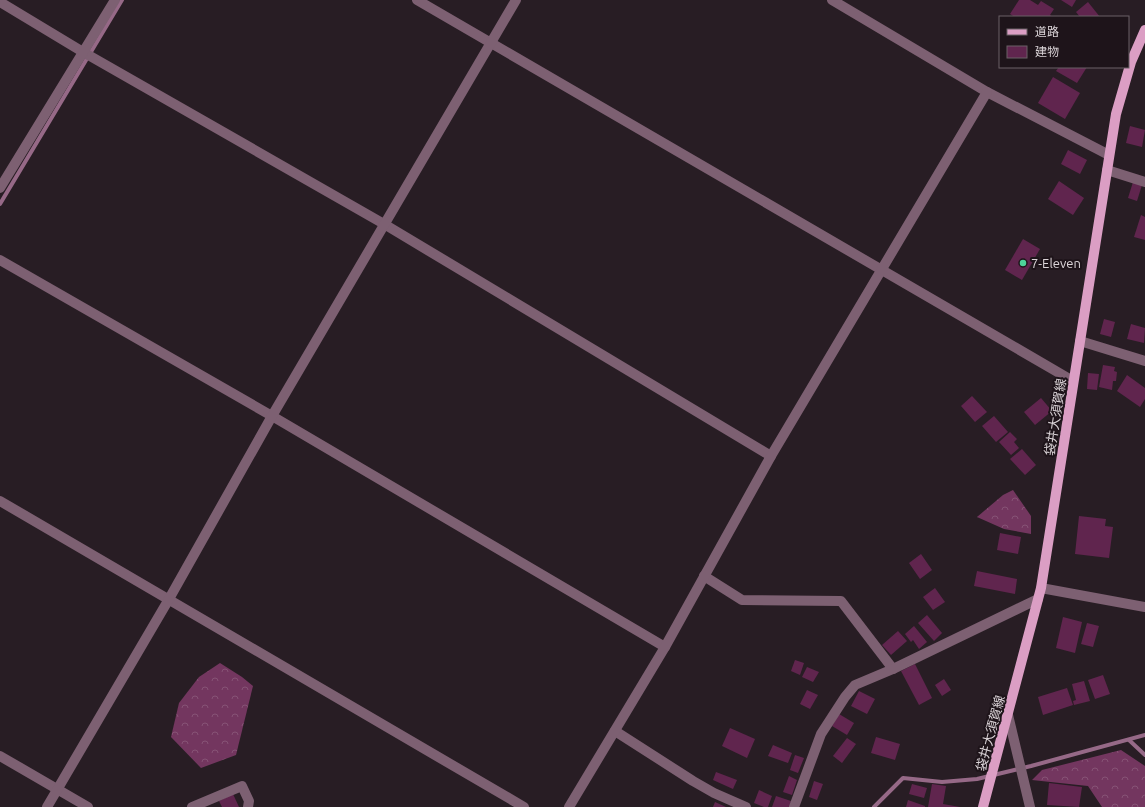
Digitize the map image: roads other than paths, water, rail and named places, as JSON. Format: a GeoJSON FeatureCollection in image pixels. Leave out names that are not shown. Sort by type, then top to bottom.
{"type":"FeatureCollection","features":[{"type":"Feature","properties":{"kind":"main road","name":"袋井大須賀線"},"geometry":{"type":"LineString","coordinates":[[983,807],[1041,588],[1116,114],[1131,62],[1145,30]]}},
{"type":"Feature","properties":{"kind":"street"},"geometry":{"type":"LineString","coordinates":[[0,188],[115,0]]}},
{"type":"Feature","properties":{"kind":"street"},"geometry":{"type":"LineString","coordinates":[[417,0],[490,44],[1073,381]]}},
{"type":"Feature","properties":{"kind":"street"},"geometry":{"type":"LineString","coordinates":[[47,807],[169,599],[272,416],[516,0]]}},
{"type":"Feature","properties":{"kind":"street"},"geometry":{"type":"LineString","coordinates":[[832,0],[987,92],[1109,155]]}},
{"type":"Feature","properties":{"kind":"street"},"geometry":{"type":"LineString","coordinates":[[0,2],[83,52],[384,224],[772,456]]}},
{"type":"Feature","properties":{"kind":"street"},"geometry":{"type":"LineString","coordinates":[[570,807],[665,647],[772,456],[987,92]]}},
{"type":"Feature","properties":{"kind":"street"},"geometry":{"type":"LineString","coordinates":[[1107,170],[1145,182]]}},
{"type":"Feature","properties":{"kind":"street"},"geometry":{"type":"LineString","coordinates":[[0,260],[272,416],[665,647]]}},
{"type":"Feature","properties":{"kind":"street"},"geometry":{"type":"LineString","coordinates":[[1080,341],[1145,361]]}},
{"type":"Feature","properties":{"kind":"street"},"geometry":{"type":"LineString","coordinates":[[0,501],[524,807]]}},
{"type":"Feature","properties":{"kind":"street"},"geometry":{"type":"LineString","coordinates":[[704,576],[742,600],[841,601],[893,669]]}},
{"type":"Feature","properties":{"kind":"street"},"geometry":{"type":"LineString","coordinates":[[1041,588],[1145,607]]}},
{"type":"Feature","properties":{"kind":"street"},"geometry":{"type":"LineString","coordinates":[[794,807],[821,734],[845,697],[855,685],[893,669],[1038,599]]}},
{"type":"Feature","properties":{"kind":"street"},"geometry":{"type":"LineString","coordinates":[[1008,715],[1030,807]]}},
{"type":"Feature","properties":{"kind":"street"},"geometry":{"type":"LineString","coordinates":[[615,731],[693,781],[714,793],[746,807]]}},
{"type":"Feature","properties":{"kind":"street"},"geometry":{"type":"LineString","coordinates":[[0,756],[88,807]]}},
{"type":"Feature","properties":{"kind":"street"},"geometry":{"type":"LineString","coordinates":[[192,807],[242,786],[249,801],[248,807]]}},
{"type":"Feature","properties":{"kind":"waterway"},"geometry":{"type":"LineString","coordinates":[[0,204],[122,0]]}},
{"type":"Feature","properties":{"kind":"waterway"},"geometry":{"type":"LineString","coordinates":[[874,807],[903,778],[942,782],[977,779],[1145,735]]}},
{"type":"Feature","properties":{"kind":"waterway"},"geometry":{"type":"LineString","coordinates":[[1129,740],[1145,755]]}},
{"type":"Feature","properties":{"kind":"place","name":"7-Eleven"},"geometry":{"type":"Point","coordinates":[1023,263]}}]}
